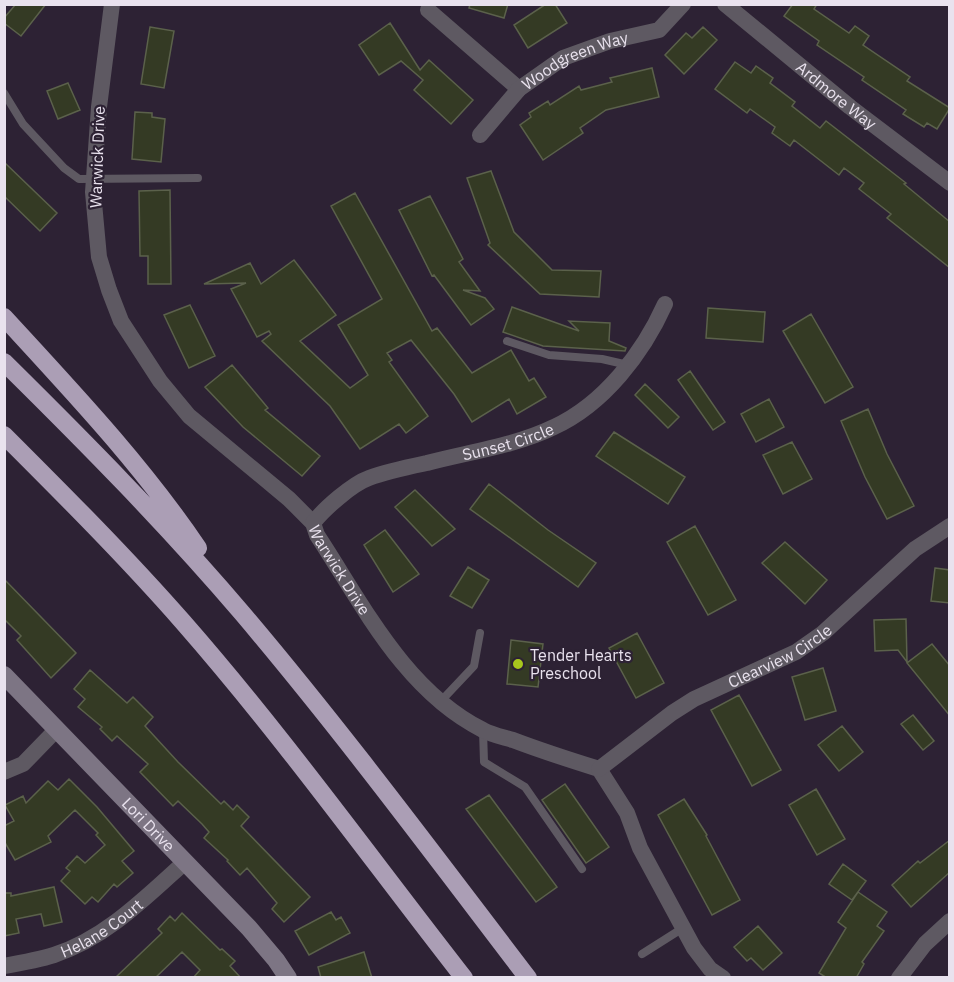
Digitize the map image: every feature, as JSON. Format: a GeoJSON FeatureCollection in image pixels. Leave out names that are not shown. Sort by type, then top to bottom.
{"type":"FeatureCollection","features":[{"type":"Feature","properties":{"kind":"highway"},"geometry":{"type":"LineString","coordinates":[[4,317],[69,388],[173,513],[241,612]]}},
{"type":"Feature","properties":{"kind":"highway"},"geometry":{"type":"LineString","coordinates":[[4,362],[92,449],[170,531],[241,612],[309,694],[528,978]]}},
{"type":"Feature","properties":{"kind":"highway"},"geometry":{"type":"LineString","coordinates":[[4,435],[86,517],[183,622],[272,729],[464,978]]}},
{"type":"Feature","properties":{"kind":"street","name":"Warwick Drive"},"geometry":{"type":"LineString","coordinates":[[112,4],[99,107],[93,192],[99,257],[121,321],[160,381],[189,416],[289,499],[313,523],[317,535],[387,642],[413,676],[454,712],[483,730],[599,769]]}},
{"type":"Feature","properties":{"kind":"street","name":"Woodgreen Way"},"geometry":{"type":"LineString","coordinates":[[480,135],[519,89],[563,58],[610,41],[658,30],[675,15],[683,4]]}},
{"type":"Feature","properties":{"kind":"street","name":"Ardmore Way"},"geometry":{"type":"LineString","coordinates":[[724,4],[850,107],[950,183]]}},
{"type":"Feature","properties":{"kind":"street"},"geometry":{"type":"LineString","coordinates":[[428,10],[519,89]]}},
{"type":"Feature","properties":{"kind":"street","name":"Sunset Circle"},"geometry":{"type":"LineString","coordinates":[[313,523],[325,509],[367,479],[520,439],[554,427],[587,408],[628,365],[665,304]]}},
{"type":"Feature","properties":{"kind":"street","name":"Clearview Circle"},"geometry":{"type":"LineString","coordinates":[[599,769],[694,699],[805,646],[823,633],[915,549],[950,526]]}},
{"type":"Feature","properties":{"kind":"street","name":"Lori Drive"},"geometry":{"type":"LineString","coordinates":[[4,675],[249,928],[288,978]]}},
{"type":"Feature","properties":{"kind":"street"},"geometry":{"type":"LineString","coordinates":[[4,772],[23,764],[57,729]]}},
{"type":"Feature","properties":{"kind":"street"},"geometry":{"type":"LineString","coordinates":[[599,769],[627,813],[640,848],[694,948],[710,969],[723,978]]}},
{"type":"Feature","properties":{"kind":"street","name":"Helane Court"},"geometry":{"type":"LineString","coordinates":[[4,966],[54,955],[86,941],[126,915],[185,862]]}},
{"type":"Feature","properties":{"kind":"street"},"geometry":{"type":"LineString","coordinates":[[899,978],[925,944],[950,921]]}},
{"type":"Feature","properties":{"kind":"lane"},"geometry":{"type":"LineString","coordinates":[[4,93],[22,124],[64,168],[79,179],[198,178]]}},
{"type":"Feature","properties":{"kind":"lane"},"geometry":{"type":"LineString","coordinates":[[507,341],[549,355],[602,359],[628,365]]}},
{"type":"Feature","properties":{"kind":"lane"},"geometry":{"type":"LineString","coordinates":[[441,701],[474,666],[480,633]]}},
{"type":"Feature","properties":{"kind":"lane"},"geometry":{"type":"LineString","coordinates":[[483,730],[484,762],[525,787],[582,869]]}},
{"type":"Feature","properties":{"kind":"lane"},"geometry":{"type":"LineString","coordinates":[[642,954],[683,928]]}},
{"type":"Feature","properties":{"kind":"building"},"geometry":{"type":"Polygon","coordinates":[[[16,4],[46,4],[21,36],[4,23],[4,18],[16,4]]]}},
{"type":"Feature","properties":{"kind":"building"},"geometry":{"type":"Polygon","coordinates":[[[470,4],[508,4],[504,18],[469,8],[470,4]]]}},
{"type":"Feature","properties":{"kind":"building"},"geometry":{"type":"Polygon","coordinates":[[[546,4],[555,4],[567,23],[528,48],[514,25],[546,4]]]}},
{"type":"Feature","properties":{"kind":"building"},"geometry":{"type":"Polygon","coordinates":[[[793,4],[817,4],[814,9],[849,33],[855,26],[869,36],[863,45],[910,77],[907,81],[950,108],[937,129],[927,123],[924,127],[903,114],[906,110],[862,80],[864,77],[817,45],[819,41],[784,16],[793,4]]]}},
{"type":"Feature","properties":{"kind":"building"},"geometry":{"type":"Polygon","coordinates":[[[390,23],[420,70],[429,60],[473,100],[451,124],[414,90],[423,80],[401,61],[379,75],[359,45],[390,23]]]}},
{"type":"Feature","properties":{"kind":"building"},"geometry":{"type":"Polygon","coordinates":[[[150,27],[174,31],[164,88],[141,84],[150,27]]]}},
{"type":"Feature","properties":{"kind":"building"},"geometry":{"type":"Polygon","coordinates":[[[703,27],[717,40],[684,74],[665,55],[686,33],[692,38],[703,27]]]}},
{"type":"Feature","properties":{"kind":"building"},"geometry":{"type":"Polygon","coordinates":[[[735,62],[751,73],[756,66],[773,78],[770,83],[795,102],[792,106],[820,128],[826,121],[906,183],[904,184],[950,222],[950,268],[887,218],[891,214],[859,189],[864,183],[844,168],[839,175],[794,140],[790,146],[772,133],[775,127],[750,109],[747,113],[715,89],[735,62]]]}},
{"type":"Feature","properties":{"kind":"building"},"geometry":{"type":"Polygon","coordinates":[[[652,68],[659,97],[606,110],[580,128],[583,133],[543,160],[520,125],[531,117],[529,113],[548,101],[550,105],[579,86],[581,90],[612,82],[610,78],[652,68]]]}},
{"type":"Feature","properties":{"kind":"building"},"geometry":{"type":"Polygon","coordinates":[[[68,83],[80,110],[58,119],[47,91],[68,83]]]}},
{"type":"Feature","properties":{"kind":"building"},"geometry":{"type":"Polygon","coordinates":[[[135,112],[152,113],[152,117],[165,119],[161,162],[132,159],[135,112]]]}},
{"type":"Feature","properties":{"kind":"building"},"geometry":{"type":"Polygon","coordinates":[[[4,162],[57,213],[40,231],[4,196],[4,162]]]}},
{"type":"Feature","properties":{"kind":"building"},"geometry":{"type":"Polygon","coordinates":[[[491,171],[514,232],[552,270],[601,271],[599,297],[540,294],[488,245],[490,243],[467,178],[491,171]]]}},
{"type":"Feature","properties":{"kind":"building"},"geometry":{"type":"Polygon","coordinates":[[[170,190],[171,284],[148,284],[148,256],[140,256],[139,191],[170,190]]]}},
{"type":"Feature","properties":{"kind":"building"},"geometry":{"type":"Polygon","coordinates":[[[355,193],[432,331],[437,328],[472,373],[511,350],[529,381],[534,378],[546,397],[517,414],[509,399],[472,422],[454,394],[411,340],[387,353],[392,360],[389,362],[428,416],[406,433],[399,424],[360,449],[330,406],[262,341],[271,334],[269,331],[257,337],[231,289],[246,283],[204,284],[250,263],[261,284],[294,260],[336,315],[300,341],[350,388],[368,375],[338,325],[382,299],[331,206],[355,193]]]}},
{"type":"Feature","properties":{"kind":"building"},"geometry":{"type":"Polygon","coordinates":[[[430,196],[463,259],[459,262],[480,291],[463,290],[485,298],[494,309],[471,325],[434,275],[432,276],[399,210],[430,196]]]}},
{"type":"Feature","properties":{"kind":"building"},"geometry":{"type":"Polygon","coordinates":[[[190,305],[215,356],[189,368],[164,315],[190,305]]]}},
{"type":"Feature","properties":{"kind":"building"},"geometry":{"type":"Polygon","coordinates":[[[512,307],[579,331],[569,321],[610,323],[609,341],[626,348],[625,351],[543,346],[503,332],[512,307]]]}},
{"type":"Feature","properties":{"kind":"building"},"geometry":{"type":"Polygon","coordinates":[[[708,308],[765,312],[763,342],[706,338],[708,308]]]}},
{"type":"Feature","properties":{"kind":"building"},"geometry":{"type":"Polygon","coordinates":[[[811,314],[853,387],[825,403],[783,331],[811,314]]]}},
{"type":"Feature","properties":{"kind":"building"},"geometry":{"type":"Polygon","coordinates":[[[232,365],[268,408],[265,410],[320,456],[302,476],[243,427],[205,387],[232,365]]]}},
{"type":"Feature","properties":{"kind":"building"},"geometry":{"type":"Polygon","coordinates":[[[690,371],[725,422],[713,430],[678,380],[690,371]]]}},
{"type":"Feature","properties":{"kind":"building"},"geometry":{"type":"Polygon","coordinates":[[[645,384],[679,417],[668,428],[635,395],[645,384]]]}},
{"type":"Feature","properties":{"kind":"building"},"geometry":{"type":"Polygon","coordinates":[[[769,399],[784,427],[756,442],[741,414],[769,399]]]}},
{"type":"Feature","properties":{"kind":"building"},"geometry":{"type":"Polygon","coordinates":[[[868,409],[887,454],[914,506],[887,519],[865,477],[841,421],[868,409]]]}},
{"type":"Feature","properties":{"kind":"building"},"geometry":{"type":"Polygon","coordinates":[[[614,432],[685,477],[668,504],[596,456],[614,432]]]}},
{"type":"Feature","properties":{"kind":"building"},"geometry":{"type":"Polygon","coordinates":[[[792,442],[812,479],[783,494],[763,455],[792,442]]]}},
{"type":"Feature","properties":{"kind":"building"},"geometry":{"type":"Polygon","coordinates":[[[489,484],[548,530],[596,563],[578,587],[470,509],[489,484]]]}},
{"type":"Feature","properties":{"kind":"building"},"geometry":{"type":"Polygon","coordinates":[[[415,490],[455,529],[432,546],[395,507],[415,490]]]}},
{"type":"Feature","properties":{"kind":"building"},"geometry":{"type":"Polygon","coordinates":[[[695,526],[736,600],[708,615],[667,542],[695,526]]]}},
{"type":"Feature","properties":{"kind":"building"},"geometry":{"type":"Polygon","coordinates":[[[385,530],[419,574],[393,592],[364,545],[385,530]]]}},
{"type":"Feature","properties":{"kind":"building"},"geometry":{"type":"Polygon","coordinates":[[[785,542],[827,580],[805,604],[762,563],[785,542]]]}},
{"type":"Feature","properties":{"kind":"building"},"geometry":{"type":"Polygon","coordinates":[[[468,567],[489,580],[472,608],[450,596],[468,567]]]}},
{"type":"Feature","properties":{"kind":"building"},"geometry":{"type":"Polygon","coordinates":[[[935,568],[950,570],[950,603],[931,601],[935,568]]]}},
{"type":"Feature","properties":{"kind":"building"},"geometry":{"type":"Polygon","coordinates":[[[4,579],[76,653],[51,678],[17,640],[21,636],[4,619],[4,579]]]}},
{"type":"Feature","properties":{"kind":"building"},"geometry":{"type":"Polygon","coordinates":[[[906,619],[907,662],[898,650],[875,651],[874,620],[906,619]]]}},
{"type":"Feature","properties":{"kind":"building"},"geometry":{"type":"Polygon","coordinates":[[[637,633],[664,683],[636,698],[609,648],[637,633]]]}},
{"type":"Feature","properties":{"kind":"building"},"geometry":{"type":"Polygon","coordinates":[[[511,640],[543,644],[538,687],[507,684],[511,640]]]}},
{"type":"Feature","properties":{"kind":"building"},"geometry":{"type":"Polygon","coordinates":[[[932,644],[950,666],[950,716],[907,663],[932,644]]]}},
{"type":"Feature","properties":{"kind":"building"},"geometry":{"type":"Polygon","coordinates":[[[823,668],[836,711],[805,720],[792,677],[823,668]]]}},
{"type":"Feature","properties":{"kind":"building"},"geometry":{"type":"Polygon","coordinates":[[[90,670],[127,703],[133,697],[153,717],[145,726],[221,804],[224,801],[233,810],[237,805],[249,817],[241,826],[310,897],[284,922],[272,909],[277,903],[247,868],[240,875],[228,860],[204,838],[209,832],[202,824],[178,801],[173,806],[140,772],[148,764],[117,736],[112,741],[100,729],[102,727],[78,707],[85,699],[74,689],[90,670]]]}},
{"type":"Feature","properties":{"kind":"building"},"geometry":{"type":"Polygon","coordinates":[[[739,695],[781,770],[752,786],[711,710],[739,695]]]}},
{"type":"Feature","properties":{"kind":"building"},"geometry":{"type":"Polygon","coordinates":[[[913,715],[934,741],[923,750],[901,724],[913,715]]]}},
{"type":"Feature","properties":{"kind":"building"},"geometry":{"type":"Polygon","coordinates":[[[842,726],[863,752],[839,771],[818,745],[842,726]]]}},
{"type":"Feature","properties":{"kind":"building"},"geometry":{"type":"Polygon","coordinates":[[[69,779],[97,807],[134,851],[122,861],[133,873],[117,887],[114,884],[98,902],[92,897],[85,904],[61,881],[70,871],[66,868],[77,856],[85,863],[105,845],[96,835],[98,833],[75,810],[48,836],[51,842],[15,860],[4,841],[4,826],[14,821],[5,805],[23,796],[26,803],[48,781],[58,790],[69,779]]]}},
{"type":"Feature","properties":{"kind":"building"},"geometry":{"type":"Polygon","coordinates":[[[565,784],[609,847],[586,863],[542,800],[565,784]]]}},
{"type":"Feature","properties":{"kind":"building"},"geometry":{"type":"Polygon","coordinates":[[[816,789],[845,839],[817,855],[789,805],[816,789]]]}},
{"type":"Feature","properties":{"kind":"building"},"geometry":{"type":"Polygon","coordinates":[[[489,795],[557,887],[536,902],[466,809],[489,795]]]}},
{"type":"Feature","properties":{"kind":"building"},"geometry":{"type":"Polygon","coordinates":[[[684,799],[707,835],[740,900],[712,915],[658,815],[684,799]]]}},
{"type":"Feature","properties":{"kind":"building"},"geometry":{"type":"Polygon","coordinates":[[[950,840],[950,872],[911,907],[892,885],[918,861],[920,863],[950,840]]]}},
{"type":"Feature","properties":{"kind":"building"},"geometry":{"type":"Polygon","coordinates":[[[843,864],[866,881],[852,900],[829,884],[843,864]]]}},
{"type":"Feature","properties":{"kind":"building"},"geometry":{"type":"Polygon","coordinates":[[[54,887],[62,922],[44,926],[41,914],[16,919],[19,933],[4,936],[4,893],[11,893],[11,896],[54,887]]]}},
{"type":"Feature","properties":{"kind":"building"},"geometry":{"type":"Polygon","coordinates":[[[858,892],[887,912],[877,926],[884,931],[862,962],[864,964],[856,978],[827,978],[819,973],[846,928],[838,922],[858,892]]]}},
{"type":"Feature","properties":{"kind":"building"},"geometry":{"type":"Polygon","coordinates":[[[331,912],[336,920],[341,917],[350,933],[309,955],[295,931],[331,912]]]}},
{"type":"Feature","properties":{"kind":"building"},"geometry":{"type":"Polygon","coordinates":[[[182,913],[220,950],[222,949],[235,961],[230,966],[241,978],[193,978],[200,970],[182,952],[155,978],[115,978],[162,933],[158,929],[170,916],[175,921],[182,913]]]}},
{"type":"Feature","properties":{"kind":"building"},"geometry":{"type":"Polygon","coordinates":[[[758,926],[782,953],[763,970],[751,958],[747,961],[734,947],[758,926]]]}},
{"type":"Feature","properties":{"kind":"building"},"geometry":{"type":"Polygon","coordinates":[[[364,952],[372,978],[321,978],[318,967],[364,952]]]}},
{"type":"Feature","properties":{"kind":"place","name":"Tender Hearts Preschool"},"geometry":{"type":"Point","coordinates":[518,664]}}]}
